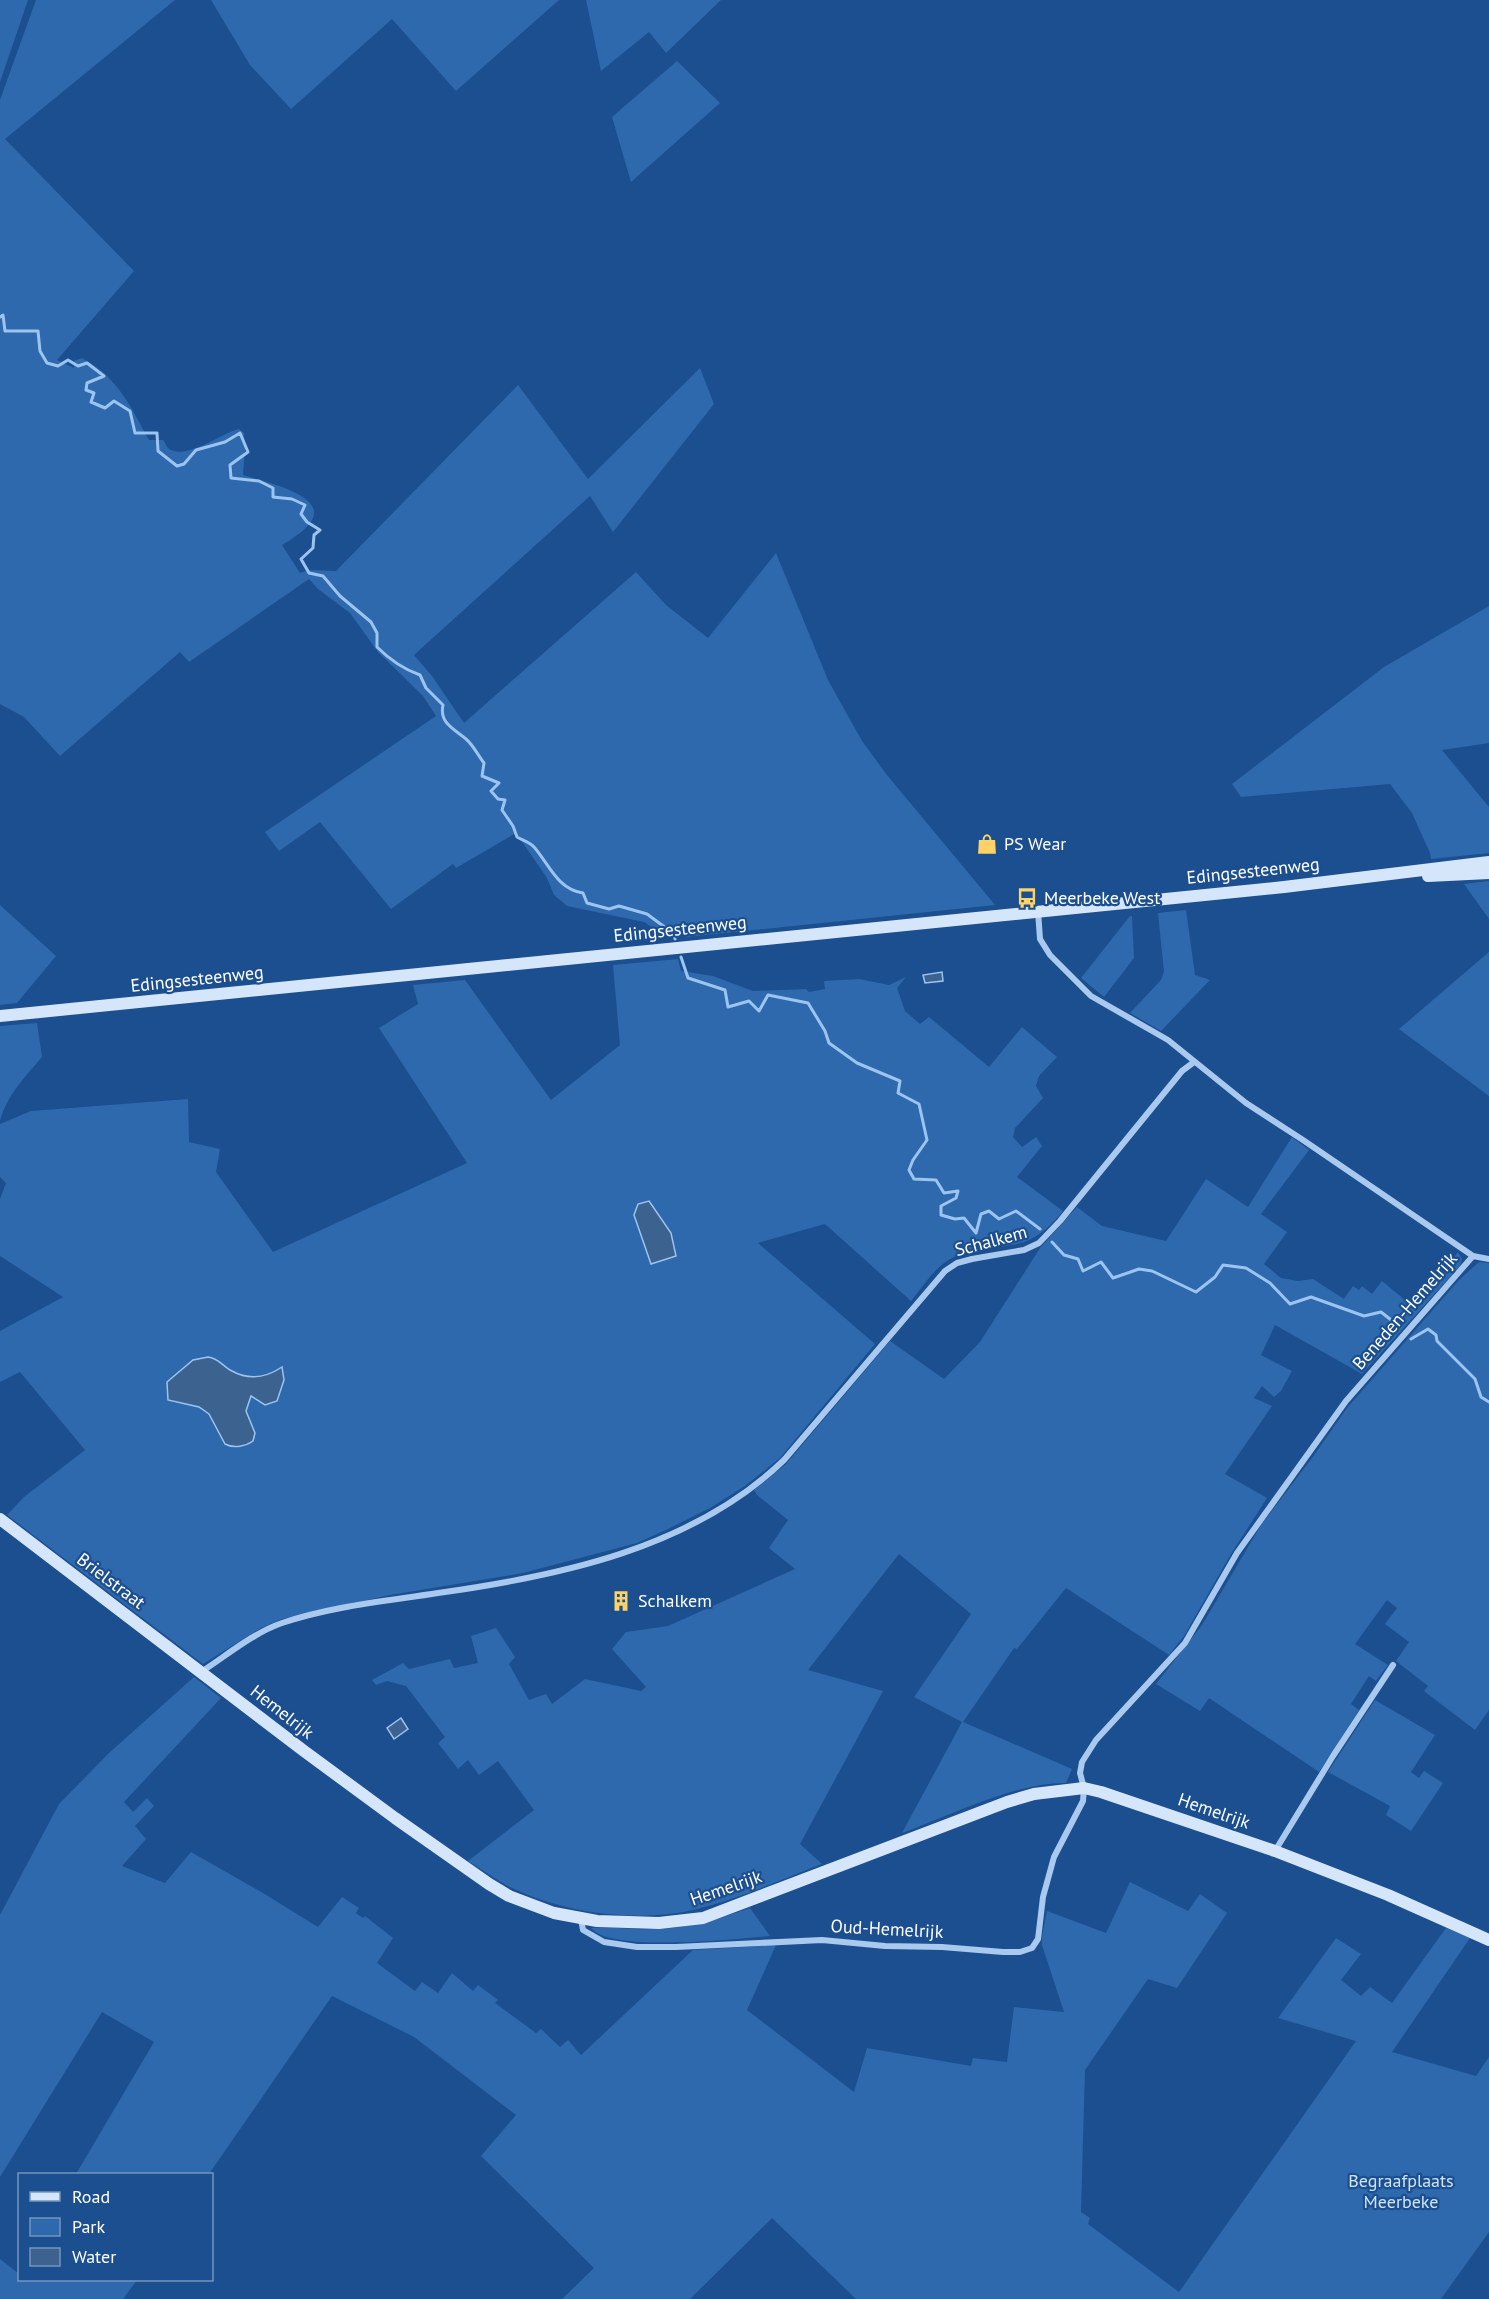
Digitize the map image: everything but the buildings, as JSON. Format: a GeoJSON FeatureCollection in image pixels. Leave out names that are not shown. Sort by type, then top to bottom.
{"type":"FeatureCollection","features":[{"type":"Feature","properties":{"kind":"street","name":"Edingsesteenweg"},"geometry":{"type":"LineString","coordinates":[[0,1016],[1364,878],[1489,862]]}},
{"type":"Feature","properties":{"kind":"street","name":"Edingsesteenweg"},"geometry":{"type":"LineString","coordinates":[[1364,878],[1489,873]]}},
{"type":"Feature","properties":{"kind":"street","name":"Beneden-Hemelrijk"},"geometry":{"type":"LineString","coordinates":[[1038,911],[1040,939],[1050,955],[1091,996],[1168,1040],[1246,1103],[1473,1256],[1346,1401],[1237,1553],[1185,1643],[1096,1740],[1082,1762],[1080,1773],[1084,1788]]}},
{"type":"Feature","properties":{"kind":"street","name":"Schalkem"},"geometry":{"type":"LineString","coordinates":[[201,1672],[281,1623],[389,1600],[540,1575],[644,1545],[725,1506],[766,1477],[784,1460],[945,1271],[957,1263],[1024,1250],[1039,1243],[1060,1221],[1182,1071],[1194,1062]]}},
{"type":"Feature","properties":{"kind":"street"},"geometry":{"type":"LineString","coordinates":[[1473,1256],[1489,1259]]}},
{"type":"Feature","properties":{"kind":"street","name":"Brielstraat"},"geometry":{"type":"LineString","coordinates":[[0,1519],[201,1672]]}},
{"type":"Feature","properties":{"kind":"street"},"geometry":{"type":"LineString","coordinates":[[1275,1851],[1333,1756],[1393,1665]]}},
{"type":"Feature","properties":{"kind":"street","name":"Hemelrijk"},"geometry":{"type":"LineString","coordinates":[[201,1672],[322,1765],[489,1884],[532,1906],[581,1919],[616,1923],[659,1923],[704,1918],[1007,1802],[1034,1794],[1084,1788],[1275,1851],[1388,1894],[1489,1940]]}},
{"type":"Feature","properties":{"kind":"street","name":"Oud-Hemelrijk"},"geometry":{"type":"LineString","coordinates":[[581,1919],[584,1930],[594,1937],[615,1944],[637,1947],[714,1946],[822,1940],[885,1946],[942,1947],[1003,1952],[1026,1951],[1032,1948],[1038,1940],[1043,1897],[1049,1871],[1060,1844],[1083,1801],[1084,1788]]}},
{"type":"Feature","properties":{"kind":"green space"},"geometry":{"type":"Polygon","coordinates":[[[0,0],[28,0],[0,82],[0,0]]]}},
{"type":"Feature","properties":{"kind":"green space"},"geometry":{"type":"Polygon","coordinates":[[[36,0],[175,0],[5,139],[134,271],[57,360],[74,368],[74,361],[82,358],[95,366],[122,393],[149,440],[163,440],[168,448],[175,451],[194,449],[239,429],[244,433],[243,475],[293,491],[306,499],[313,508],[313,518],[303,530],[282,545],[300,573],[309,570],[336,571],[518,385],[588,479],[700,368],[714,404],[613,532],[590,496],[414,655],[432,676],[464,723],[636,572],[666,605],[708,638],[776,553],[828,680],[862,741],[887,775],[995,905],[686,937],[674,931],[664,935],[644,922],[567,906],[554,895],[547,878],[516,833],[456,868],[453,864],[391,909],[320,822],[279,851],[265,832],[436,716],[423,696],[378,652],[350,613],[318,589],[309,579],[189,662],[180,652],[60,756],[24,717],[0,704],[0,100],[36,0]]]}},
{"type":"Feature","properties":{"kind":"green space"},"geometry":{"type":"Polygon","coordinates":[[[211,0],[559,0],[456,91],[392,19],[291,109],[250,65],[211,0]]]}},
{"type":"Feature","properties":{"kind":"green space"},"geometry":{"type":"Polygon","coordinates":[[[586,0],[721,0],[666,53],[649,32],[601,71],[586,0]]]}},
{"type":"Feature","properties":{"kind":"green space"},"geometry":{"type":"Polygon","coordinates":[[[677,61],[720,103],[631,182],[612,117],[677,61]]]}},
{"type":"Feature","properties":{"kind":"green space"},"geometry":{"type":"Polygon","coordinates":[[[1489,606],[1489,743],[1442,750],[1489,807],[1489,853],[1431,859],[1412,813],[1390,784],[1241,797],[1232,784],[1384,667],[1489,606]]]}},
{"type":"Feature","properties":{"kind":"green space"},"geometry":{"type":"Polygon","coordinates":[[[1489,881],[1489,919],[1464,884],[1489,881]]]}},
{"type":"Feature","properties":{"kind":"green space"},"geometry":{"type":"Polygon","coordinates":[[[0,905],[56,956],[17,1003],[0,1005],[0,905]]]}},
{"type":"Feature","properties":{"kind":"green space"},"geometry":{"type":"Polygon","coordinates":[[[1186,910],[1195,975],[1210,980],[1161,1031],[1130,1013],[1161,980],[1164,972],[1158,913],[1186,910]]]}},
{"type":"Feature","properties":{"kind":"green space"},"geometry":{"type":"Polygon","coordinates":[[[1132,916],[1134,958],[1104,997],[1081,978],[1132,916]]]}},
{"type":"Feature","properties":{"kind":"green space"},"geometry":{"type":"Polygon","coordinates":[[[1489,952],[1489,1096],[1399,1029],[1489,952]]]}},
{"type":"Feature","properties":{"kind":"green space"},"geometry":{"type":"Polygon","coordinates":[[[678,959],[681,971],[713,976],[753,991],[806,989],[809,992],[825,989],[824,981],[859,979],[889,985],[906,977],[897,988],[905,1011],[920,1024],[929,1017],[989,1067],[1022,1027],[1057,1057],[1039,1076],[1036,1086],[1043,1098],[1015,1128],[1013,1137],[1022,1147],[1036,1137],[1042,1146],[1017,1177],[1063,1211],[1049,1226],[1025,1242],[974,1251],[950,1259],[931,1275],[911,1301],[825,1224],[758,1243],[875,1344],[780,1458],[745,1486],[710,1508],[637,1543],[523,1573],[390,1595],[282,1619],[261,1628],[203,1664],[7,1515],[24,1497],[85,1450],[20,1372],[0,1382],[0,1331],[63,1297],[0,1256],[0,1199],[6,1183],[0,1177],[0,1124],[31,1111],[188,1099],[189,1142],[220,1149],[216,1172],[273,1252],[467,1163],[379,1028],[418,1004],[413,985],[465,980],[551,1100],[620,1045],[613,965],[678,959]]]}},
{"type":"Feature","properties":{"kind":"green space"},"geometry":{"type":"Polygon","coordinates":[[[37,1023],[42,1057],[12,1095],[0,1121],[0,1026],[37,1023]]]}},
{"type":"Feature","properties":{"kind":"green space"},"geometry":{"type":"Polygon","coordinates":[[[1292,1137],[1309,1150],[1261,1214],[1287,1232],[1264,1264],[1281,1278],[1298,1281],[1313,1279],[1344,1299],[1353,1286],[1359,1290],[1362,1286],[1372,1294],[1382,1281],[1411,1305],[1425,1288],[1429,1290],[1458,1252],[1462,1259],[1460,1266],[1362,1374],[1275,1325],[1261,1355],[1292,1371],[1281,1391],[1274,1397],[1262,1386],[1254,1398],[1272,1406],[1225,1474],[1267,1498],[1231,1554],[1184,1636],[1169,1655],[1066,1588],[1017,1649],[1014,1648],[963,1722],[1072,1769],[1066,1783],[1047,1784],[1005,1794],[902,1833],[962,1722],[914,1697],[971,1614],[899,1554],[808,1670],[883,1691],[800,1844],[822,1864],[709,1906],[648,1916],[600,1913],[553,1903],[510,1887],[468,1861],[534,1810],[498,1761],[479,1775],[468,1760],[458,1769],[438,1743],[445,1737],[406,1686],[387,1681],[376,1685],[372,1680],[403,1663],[409,1669],[450,1659],[454,1668],[478,1663],[471,1636],[496,1628],[515,1657],[509,1664],[529,1700],[546,1694],[552,1704],[585,1679],[641,1691],[646,1687],[612,1649],[626,1632],[668,1626],[795,1569],[769,1548],[788,1520],[754,1490],[786,1464],[890,1341],[944,1379],[980,1342],[1040,1248],[1077,1207],[1102,1226],[1166,1241],[1206,1179],[1248,1207],[1292,1137]]]}},
{"type":"Feature","properties":{"kind":"green space"},"geometry":{"type":"Polygon","coordinates":[[[1479,1262],[1489,1263],[1489,1710],[1475,1730],[1424,1691],[1428,1686],[1396,1661],[1409,1642],[1385,1624],[1397,1608],[1387,1600],[1355,1644],[1388,1665],[1376,1681],[1369,1676],[1351,1704],[1359,1710],[1319,1772],[1209,1698],[1200,1711],[1156,1684],[1202,1625],[1261,1525],[1347,1408],[1459,1280],[1479,1262]]]}},
{"type":"Feature","properties":{"kind":"green space","name":"Begraafplaats Meerbeke"},"geometry":{"type":"Polygon","coordinates":[[[194,1677],[221,1698],[124,1802],[133,1812],[147,1798],[154,1806],[135,1826],[146,1839],[122,1866],[165,1883],[191,1852],[318,1927],[342,1897],[359,1908],[356,1913],[363,1918],[365,1916],[393,1938],[377,1963],[415,1991],[422,1982],[438,1993],[452,1973],[473,1991],[478,1985],[498,2000],[495,2003],[536,2033],[541,2029],[560,2047],[568,2040],[581,2055],[693,1950],[776,1945],[747,2010],[854,2092],[867,2048],[971,2066],[973,2058],[1007,2062],[1014,2007],[1064,2012],[1042,1945],[1047,1911],[1106,1933],[1130,1882],[1188,1911],[1200,1894],[1227,1913],[1177,1988],[1148,1979],[1085,2070],[1081,2212],[1090,2218],[1088,2224],[1179,2292],[1356,2041],[1278,2018],[1336,1938],[1361,1954],[1341,1980],[1361,1996],[1370,1987],[1392,2003],[1446,1928],[1470,1938],[1392,2052],[1476,2076],[1489,2057],[1489,2232],[1441,2299],[856,2299],[772,2218],[690,2299],[562,2299],[594,2268],[481,2156],[516,2115],[414,2037],[332,1996],[210,2173],[77,2173],[154,2042],[102,2012],[0,2177],[0,1915],[59,1804],[109,1753],[194,1677]]]}},
{"type":"Feature","properties":{"kind":"green space"},"geometry":{"type":"Polygon","coordinates":[[[1375,1700],[1435,1735],[1411,1772],[1419,1778],[1424,1771],[1443,1783],[1411,1831],[1386,1815],[1390,1806],[1328,1772],[1375,1700]]]}},
{"type":"Feature","properties":{"kind":"green space"},"geometry":{"type":"Polygon","coordinates":[[[750,1908],[770,1936],[676,1943],[648,1942],[603,1936],[591,1928],[666,1929],[714,1919],[750,1908]]]}},
{"type":"Feature","properties":{"kind":"green space"},"geometry":{"type":"Polygon","coordinates":[[[0,2259],[18,2273],[18,2281],[136,2281],[123,2299],[0,2299],[0,2259]]]}},
{"type":"Feature","properties":{"kind":"water"},"geometry":{"type":"Polygon","coordinates":[[[942,972],[943,981],[925,983],[923,975],[942,972]]]}},
{"type":"Feature","properties":{"kind":"water"},"geometry":{"type":"Polygon","coordinates":[[[649,1201],[671,1233],[676,1256],[651,1264],[634,1215],[638,1204],[649,1201]]]}},
{"type":"Feature","properties":{"kind":"water"},"geometry":{"type":"Polygon","coordinates":[[[208,1357],[232,1371],[252,1377],[270,1373],[282,1367],[284,1380],[277,1401],[265,1405],[251,1396],[246,1411],[255,1433],[253,1441],[247,1444],[236,1447],[228,1446],[209,1414],[199,1407],[168,1400],[167,1382],[193,1360],[208,1357]]]}},
{"type":"Feature","properties":{"kind":"water"},"geometry":{"type":"Polygon","coordinates":[[[401,1718],[408,1729],[394,1739],[387,1728],[401,1718]]]}},
{"type":"Feature","properties":{"kind":"waterway"},"geometry":{"type":"LineString","coordinates":[[0,317],[3,315],[5,331],[38,331],[40,351],[47,363],[58,366],[68,360],[78,366],[87,363],[104,376],[87,383],[86,390],[94,393],[91,402],[105,408],[114,401],[130,411],[135,433],[157,433],[158,451],[177,466],[184,464],[196,450],[225,442],[240,433],[248,452],[230,465],[231,478],[259,481],[273,488],[273,497],[292,499],[305,505],[301,514],[307,522],[320,530],[314,535],[313,548],[301,559],[309,573],[323,576],[340,596],[371,622],[377,633],[377,647],[382,652],[402,667],[420,675],[426,688],[443,705],[445,721],[469,741],[484,763],[482,776],[499,783],[491,791],[498,799],[505,800],[502,810],[513,826],[517,837],[532,845],[566,887],[583,893],[587,903],[609,909],[619,906],[647,914],[674,934],[675,939]]}},
{"type":"Feature","properties":{"kind":"waterway"},"geometry":{"type":"LineString","coordinates":[[681,957],[688,978],[725,990],[728,1007],[749,1001],[759,1011],[768,995],[808,1003],[825,1031],[829,1043],[857,1063],[900,1081],[898,1093],[919,1104],[927,1140],[909,1170],[914,1179],[936,1180],[944,1193],[958,1191],[956,1198],[941,1206],[941,1215],[955,1219],[964,1218],[976,1233],[981,1214],[989,1211],[999,1219],[1016,1211],[1040,1229]]}},
{"type":"Feature","properties":{"kind":"waterway"},"geometry":{"type":"LineString","coordinates":[[1052,1242],[1064,1255],[1078,1259],[1083,1271],[1101,1262],[1113,1278],[1139,1269],[1152,1271],[1196,1292],[1215,1277],[1223,1265],[1246,1268],[1270,1283],[1290,1304],[1311,1297],[1364,1316],[1381,1312],[1400,1327]]}},
{"type":"Feature","properties":{"kind":"waterway"},"geometry":{"type":"LineString","coordinates":[[1411,1339],[1428,1329],[1436,1335],[1437,1341],[1475,1379],[1481,1397],[1489,1402]]}},
{"type":"Feature","properties":{"kind":"place","name":"PS Wear"},"geometry":{"type":"Point","coordinates":[987,844]}},
{"type":"Feature","properties":{"kind":"place","name":"Meerbeke West"},"geometry":{"type":"Point","coordinates":[1027,898]}},
{"type":"Feature","properties":{"kind":"place","name":"Schalkem"},"geometry":{"type":"Point","coordinates":[621,1601]}}]}
